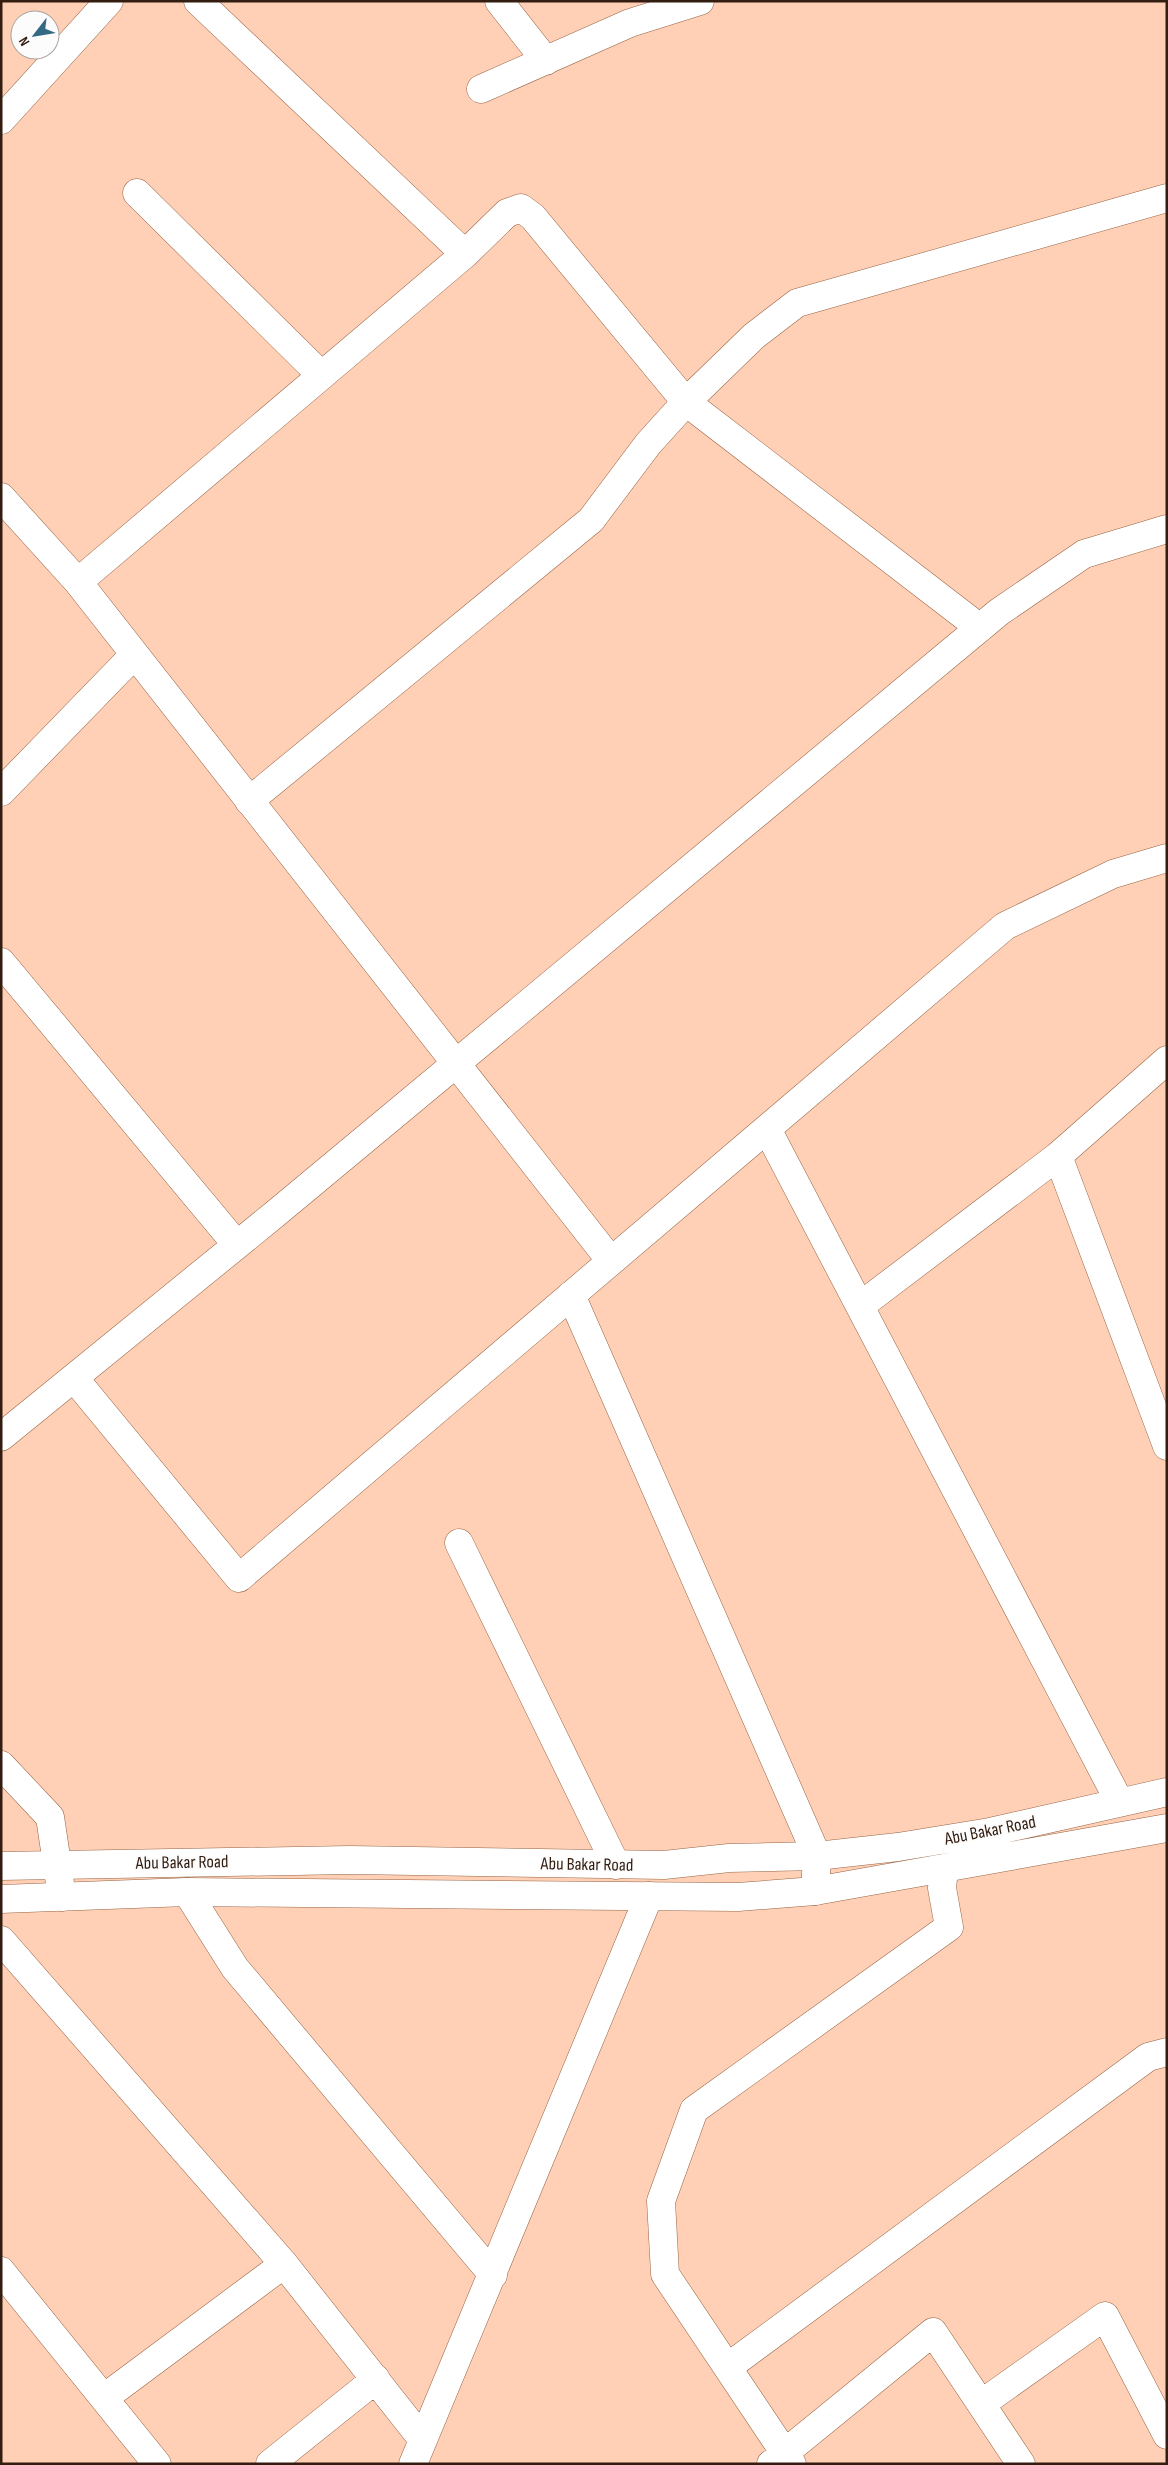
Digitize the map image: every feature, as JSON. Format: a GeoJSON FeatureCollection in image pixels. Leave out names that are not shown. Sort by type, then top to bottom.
{"type":"FeatureCollection","features":[{"type":"Feature","properties":{"kind":"street"},"geometry":{"type":"LineString","coordinates":[[1,120],[109,1]]}},
{"type":"Feature","properties":{"kind":"street"},"geometry":{"type":"LineString","coordinates":[[198,1],[465,254]]}},
{"type":"Feature","properties":{"kind":"street"},"geometry":{"type":"LineString","coordinates":[[499,1],[546,60]]}},
{"type":"Feature","properties":{"kind":"street"},"geometry":{"type":"LineString","coordinates":[[481,89],[630,23],[700,1]]}},
{"type":"Feature","properties":{"kind":"street"},"geometry":{"type":"LineString","coordinates":[[137,193],[320,375]]}},
{"type":"Feature","properties":{"kind":"street"},"geometry":{"type":"LineString","coordinates":[[249,801],[592,520],[648,444],[686,402],[754,336],[797,303],[1167,198]]}},
{"type":"Feature","properties":{"kind":"street"},"geometry":{"type":"LineString","coordinates":[[78,582],[465,254],[507,213],[521,208],[533,218],[686,402],[980,628]]}},
{"type":"Feature","properties":{"kind":"street"},"geometry":{"type":"LineString","coordinates":[[1,497],[78,582],[611,1262]]}},
{"type":"Feature","properties":{"kind":"street"},"geometry":{"type":"LineString","coordinates":[[1,1437],[456,1064],[999,612],[1084,554],[1167,529]]}},
{"type":"Feature","properties":{"kind":"street"},"geometry":{"type":"LineString","coordinates":[[1,792],[134,654]]}},
{"type":"Feature","properties":{"kind":"street"},"geometry":{"type":"LineString","coordinates":[[74,1378],[239,1578],[1005,926],[1113,874],[1167,858]]}},
{"type":"Feature","properties":{"kind":"street"},"geometry":{"type":"LineString","coordinates":[[1,962],[237,1245]]}},
{"type":"Feature","properties":{"kind":"street"},"geometry":{"type":"LineString","coordinates":[[860,1306],[1058,1156],[1167,1060]]}},
{"type":"Feature","properties":{"kind":"street"},"geometry":{"type":"LineString","coordinates":[[767,1129],[1119,1801]]}},
{"type":"Feature","properties":{"kind":"street"},"geometry":{"type":"LineString","coordinates":[[1058,1156],[1167,1446]]}},
{"type":"Feature","properties":{"kind":"street"},"geometry":{"type":"LineString","coordinates":[[571,1296],[817,1856],[815,1890]]}},
{"type":"Feature","properties":{"kind":"street"},"geometry":{"type":"LineString","coordinates":[[459,1543],[616,1865]]}},
{"type":"Feature","properties":{"kind":"street"},"geometry":{"type":"LineString","coordinates":[[1,1765],[50,1817],[62,1897]]}},
{"type":"Feature","properties":{"kind":"street","name":"Abu Bakar Road"},"geometry":{"type":"LineString","coordinates":[[1,1866],[350,1860],[664,1866],[730,1858],[817,1856],[898,1847],[990,1832],[1119,1801],[1167,1792]]}},
{"type":"Feature","properties":{"kind":"street","name":"Abu Bakar Road"},"geometry":{"type":"LineString","coordinates":[[1,1899],[187,1892],[738,1898],[815,1890],[1166,1829]]}},
{"type":"Feature","properties":{"kind":"street"},"geometry":{"type":"LineString","coordinates":[[944,1869],[942,1888],[949,1927],[694,2110],[661,2201],[665,2274],[728,2367],[783,2460],[932,2332],[1021,2464]]}},
{"type":"Feature","properties":{"kind":"street"},"geometry":{"type":"LineString","coordinates":[[187,1892],[235,1968],[493,2275]]}},
{"type":"Feature","properties":{"kind":"street"},"geometry":{"type":"LineString","coordinates":[[418,2452],[650,1896]]}},
{"type":"Feature","properties":{"kind":"street"},"geometry":{"type":"LineString","coordinates":[[1,1940],[284,2264],[376,2380],[418,2452]]}},
{"type":"Feature","properties":{"kind":"street"},"geometry":{"type":"LineString","coordinates":[[728,2367],[1148,2057],[1167,2052]]}},
{"type":"Feature","properties":{"kind":"street"},"geometry":{"type":"LineString","coordinates":[[104,2398],[284,2264]]}},
{"type":"Feature","properties":{"kind":"street"},"geometry":{"type":"LineString","coordinates":[[1,2271],[157,2464]]}},
{"type":"Feature","properties":{"kind":"street"},"geometry":{"type":"LineString","coordinates":[[981,2404],[1105,2316],[1167,2435]]}},
{"type":"Feature","properties":{"kind":"street"},"geometry":{"type":"LineString","coordinates":[[270,2464],[376,2380]]}}]}
